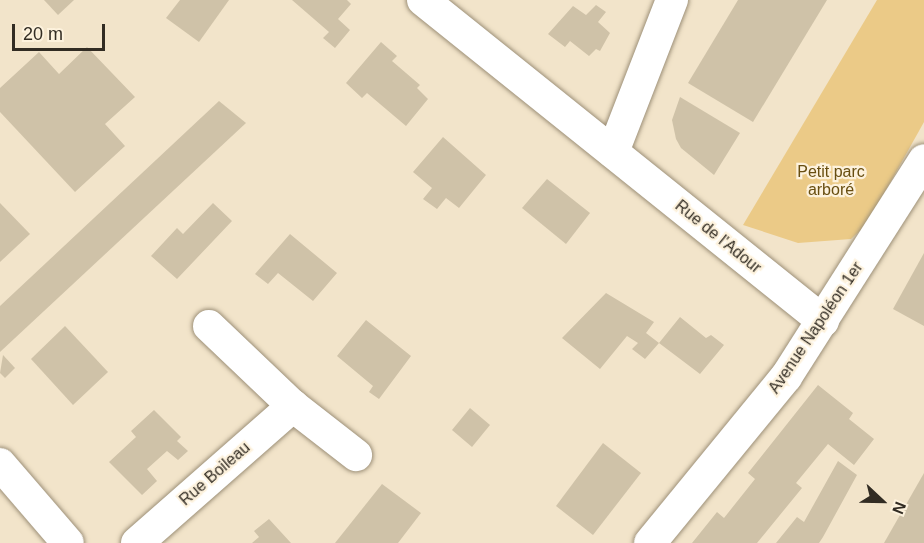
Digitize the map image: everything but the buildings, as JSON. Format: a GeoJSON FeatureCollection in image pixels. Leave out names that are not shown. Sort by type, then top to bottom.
{"type":"FeatureCollection","features":[{"type":"Feature","properties":{"kind":"street","name":"Rue de l'Adour"},"geometry":{"type":"LineString","coordinates":[[423,0],[823,321]]}},
{"type":"Feature","properties":{"kind":"street"},"geometry":{"type":"LineString","coordinates":[[613,152],[672,0]]}},
{"type":"Feature","properties":{"kind":"street","name":"Avenue Napoléon 1er"},"geometry":{"type":"LineString","coordinates":[[650,543],[786,377],[924,160]]}},
{"type":"Feature","properties":{"kind":"street"},"geometry":{"type":"LineString","coordinates":[[209,326],[292,406],[356,454]]}},
{"type":"Feature","properties":{"kind":"street","name":"Rue Boileau"},"geometry":{"type":"LineString","coordinates":[[137,543],[292,406]]}},
{"type":"Feature","properties":{"kind":"street"},"geometry":{"type":"LineString","coordinates":[[0,464],[68,543]]}},
{"type":"Feature","properties":{"kind":"green space","name":"Petit parc arboré"},"geometry":{"type":"Polygon","coordinates":[[[877,0],[924,0],[924,122],[867,224],[851,239],[798,243],[743,225],[877,0]]]}}]}
